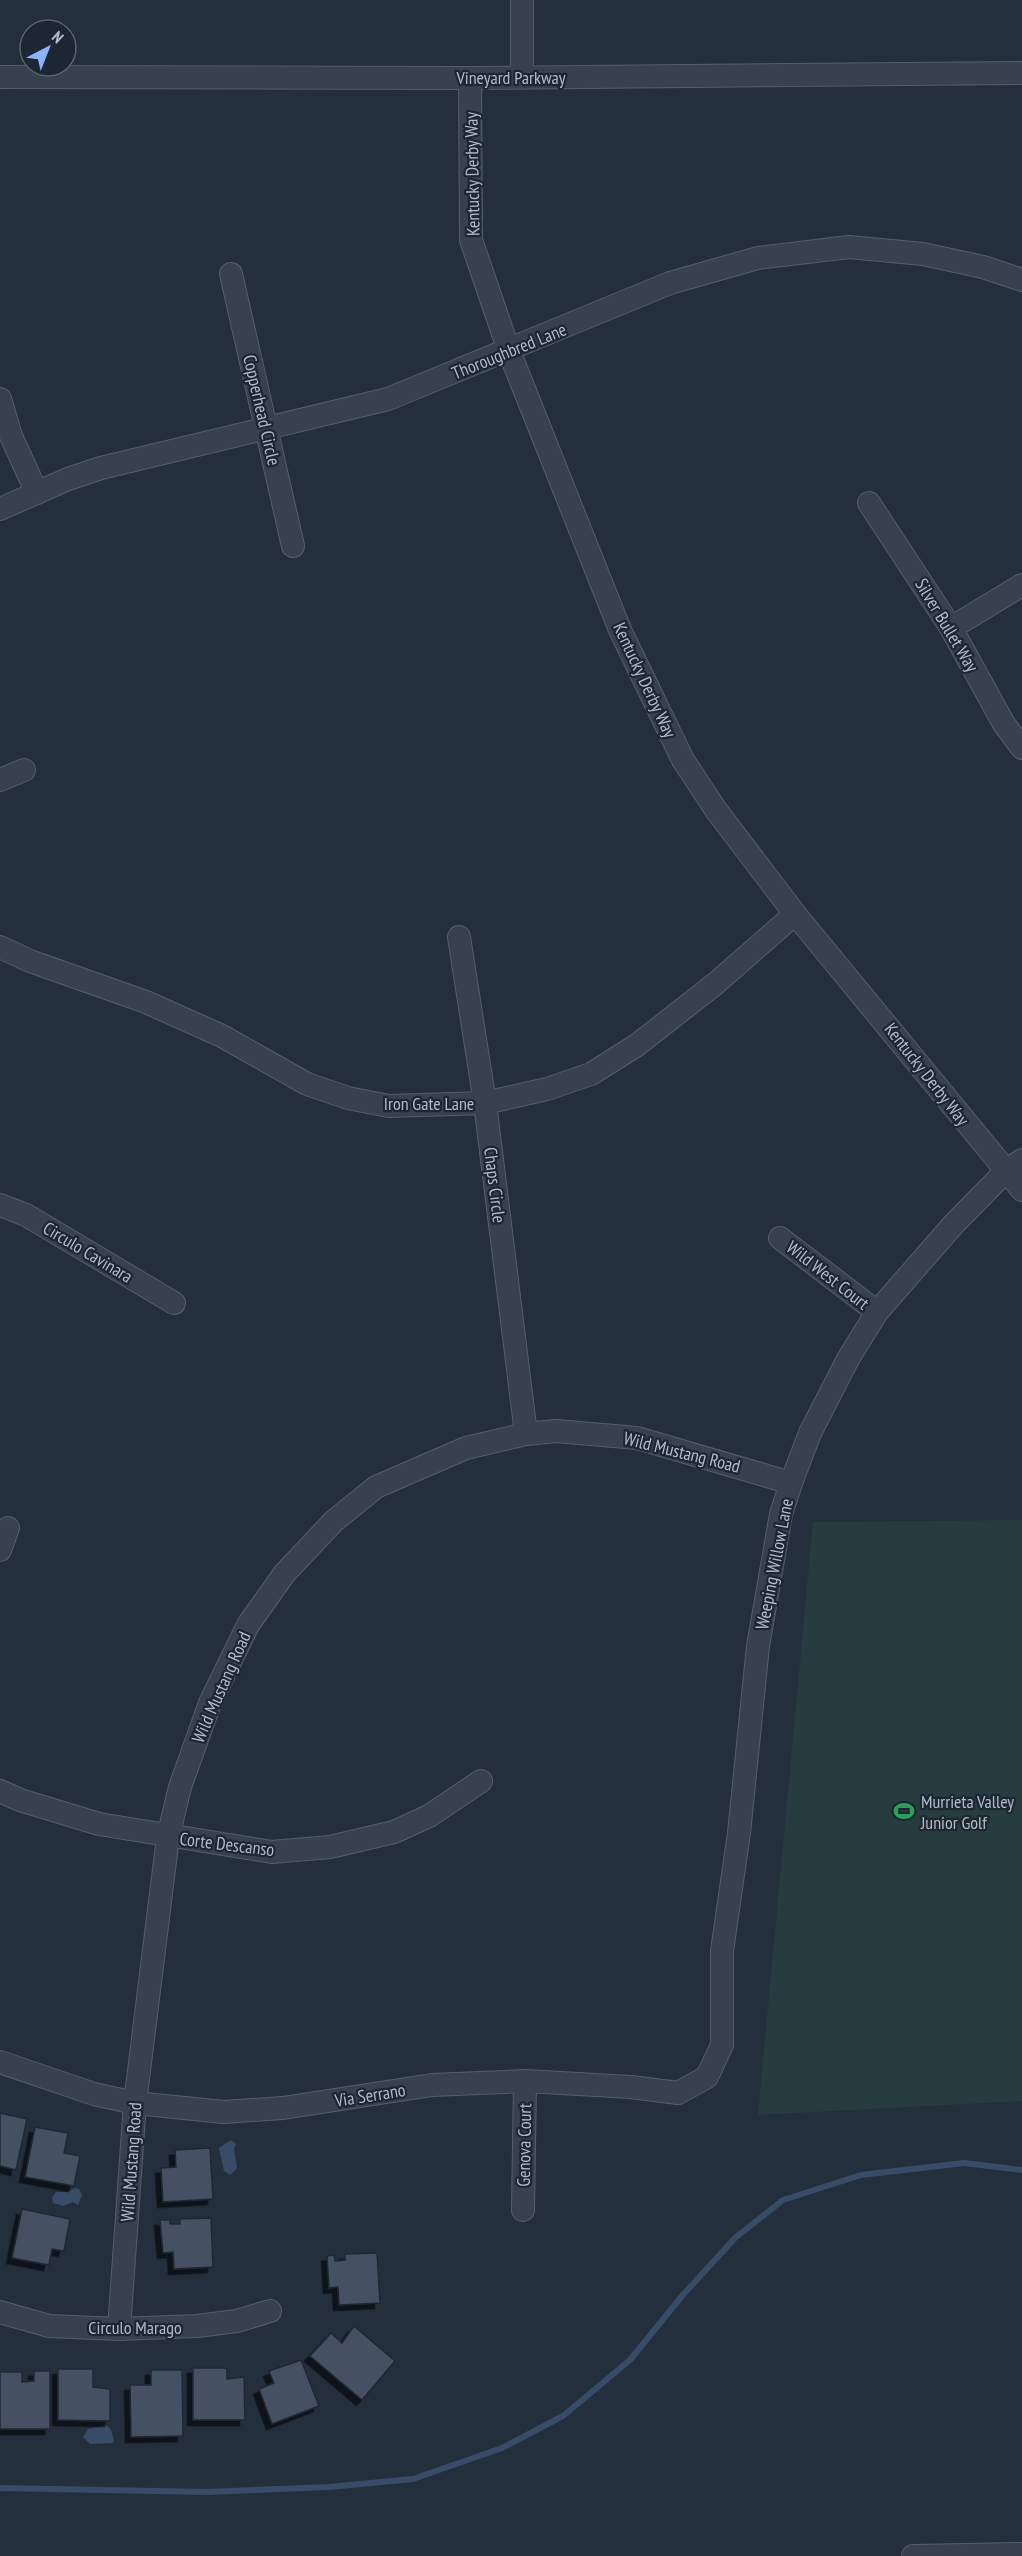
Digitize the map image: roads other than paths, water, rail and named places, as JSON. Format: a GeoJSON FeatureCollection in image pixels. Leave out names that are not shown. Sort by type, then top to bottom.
{"type":"FeatureCollection","features":[{"type":"Feature","properties":{"kind":"street"},"geometry":{"type":"LineString","coordinates":[[522,0],[522,77]]}},
{"type":"Feature","properties":{"kind":"street","name":"Vineyard Parkway"},"geometry":{"type":"LineString","coordinates":[[0,77],[470,78],[1022,73]]}},
{"type":"Feature","properties":{"kind":"street","name":"Kentucky Derby Way"},"geometry":{"type":"LineString","coordinates":[[470,78],[471,240],[509,351],[620,630],[683,760],[716,810],[795,914],[1014,1165],[1022,1190]]}},
{"type":"Feature","properties":{"kind":"street","name":"Thoroughbred Lane"},"geometry":{"type":"LineString","coordinates":[[0,509],[68,479],[101,468],[388,399],[670,283],[758,258],[849,247],[923,254],[983,267],[1022,280]]}},
{"type":"Feature","properties":{"kind":"street","name":"Copperhead Circle"},"geometry":{"type":"LineString","coordinates":[[231,274],[293,546]]}},
{"type":"Feature","properties":{"kind":"street"},"geometry":{"type":"LineString","coordinates":[[0,399],[11,436],[37,493]]}},
{"type":"Feature","properties":{"kind":"street","name":"Silver Bullet Way"},"geometry":{"type":"LineString","coordinates":[[869,503],[951,628],[1004,724],[1022,748]]}},
{"type":"Feature","properties":{"kind":"street"},"geometry":{"type":"LineString","coordinates":[[951,628],[1022,585]]}},
{"type":"Feature","properties":{"kind":"street"},"geometry":{"type":"LineString","coordinates":[[0,780],[24,770]]}},
{"type":"Feature","properties":{"kind":"street","name":"Iron Gate Lane"},"geometry":{"type":"LineString","coordinates":[[0,947],[30,961],[146,1002],[222,1036],[307,1084],[337,1094],[389,1106],[485,1103],[547,1089],[591,1074],[654,1031],[715,984],[795,914]]}},
{"type":"Feature","properties":{"kind":"street","name":"Chaps Circle"},"geometry":{"type":"LineString","coordinates":[[459,937],[485,1103],[526,1434]]}},
{"type":"Feature","properties":{"kind":"street","name":"Weeping Willow Lane"},"geometry":{"type":"LineString","coordinates":[[722,2045],[722,1951],[740,1833],[758,1646],[781,1514],[791,1483],[810,1433],[877,1312],[952,1225],[1014,1165]]}},
{"type":"Feature","properties":{"kind":"street","name":"Circulo Cavinara"},"geometry":{"type":"LineString","coordinates":[[0,1205],[26,1215],[174,1303]]}},
{"type":"Feature","properties":{"kind":"street","name":"Wild West Court"},"geometry":{"type":"LineString","coordinates":[[780,1238],[877,1312]]}},
{"type":"Feature","properties":{"kind":"street","name":"Wild Mustang Road"},"geometry":{"type":"LineString","coordinates":[[119,2329],[135,2103],[168,1837],[180,1787],[210,1703],[248,1625],[284,1574],[334,1521],[376,1487],[466,1448],[526,1434],[556,1431],[637,1438],[791,1483]]}},
{"type":"Feature","properties":{"kind":"street"},"geometry":{"type":"LineString","coordinates":[[0,1550],[8,1528]]}},
{"type":"Feature","properties":{"kind":"street","name":"Corte Descanso"},"geometry":{"type":"LineString","coordinates":[[0,1791],[20,1800],[99,1824],[168,1837],[272,1852],[330,1847],[394,1832],[429,1816],[481,1781]]}},
{"type":"Feature","properties":{"kind":"street","name":"Via Serrano"},"geometry":{"type":"LineString","coordinates":[[0,2062],[94,2094],[135,2103],[224,2112],[283,2108],[432,2085],[525,2080],[631,2087],[678,2093],[707,2077],[722,2045]]}},
{"type":"Feature","properties":{"kind":"street","name":"Genova Court"},"geometry":{"type":"LineString","coordinates":[[523,2210],[525,2080]]}},
{"type":"Feature","properties":{"kind":"street","name":"Circulo Marago"},"geometry":{"type":"LineString","coordinates":[[0,2312],[49,2326],[119,2329],[197,2326],[237,2321],[270,2311]]}},
{"type":"Feature","properties":{"kind":"street"},"geometry":{"type":"LineString","coordinates":[[913,2556],[1022,2554]]}},
{"type":"Feature","properties":{"kind":"water"},"geometry":{"type":"Polygon","coordinates":[[[231,2140],[236,2144],[234,2149],[237,2168],[230,2175],[224,2171],[219,2148],[231,2140]]]}},
{"type":"Feature","properties":{"kind":"water"},"geometry":{"type":"Polygon","coordinates":[[[75,2188],[79,2189],[82,2195],[78,2205],[73,2202],[63,2206],[53,2203],[52,2198],[56,2192],[67,2192],[75,2188]]]}},
{"type":"Feature","properties":{"kind":"water"},"geometry":{"type":"Polygon","coordinates":[[[106,2425],[111,2430],[114,2441],[112,2443],[90,2444],[83,2437],[88,2429],[106,2425]]]}},
{"type":"Feature","properties":{"kind":"waterway"},"geometry":{"type":"LineString","coordinates":[[0,2488],[207,2492],[329,2487],[413,2479],[502,2448],[563,2416],[630,2360],[682,2296],[735,2238],[783,2200],[861,2175],[964,2163],[1022,2170]]}},
{"type":"Feature","properties":{"kind":"place","name":"Murrieta Valley Junior Golf"},"geometry":{"type":"Point","coordinates":[904,1811]}}]}
